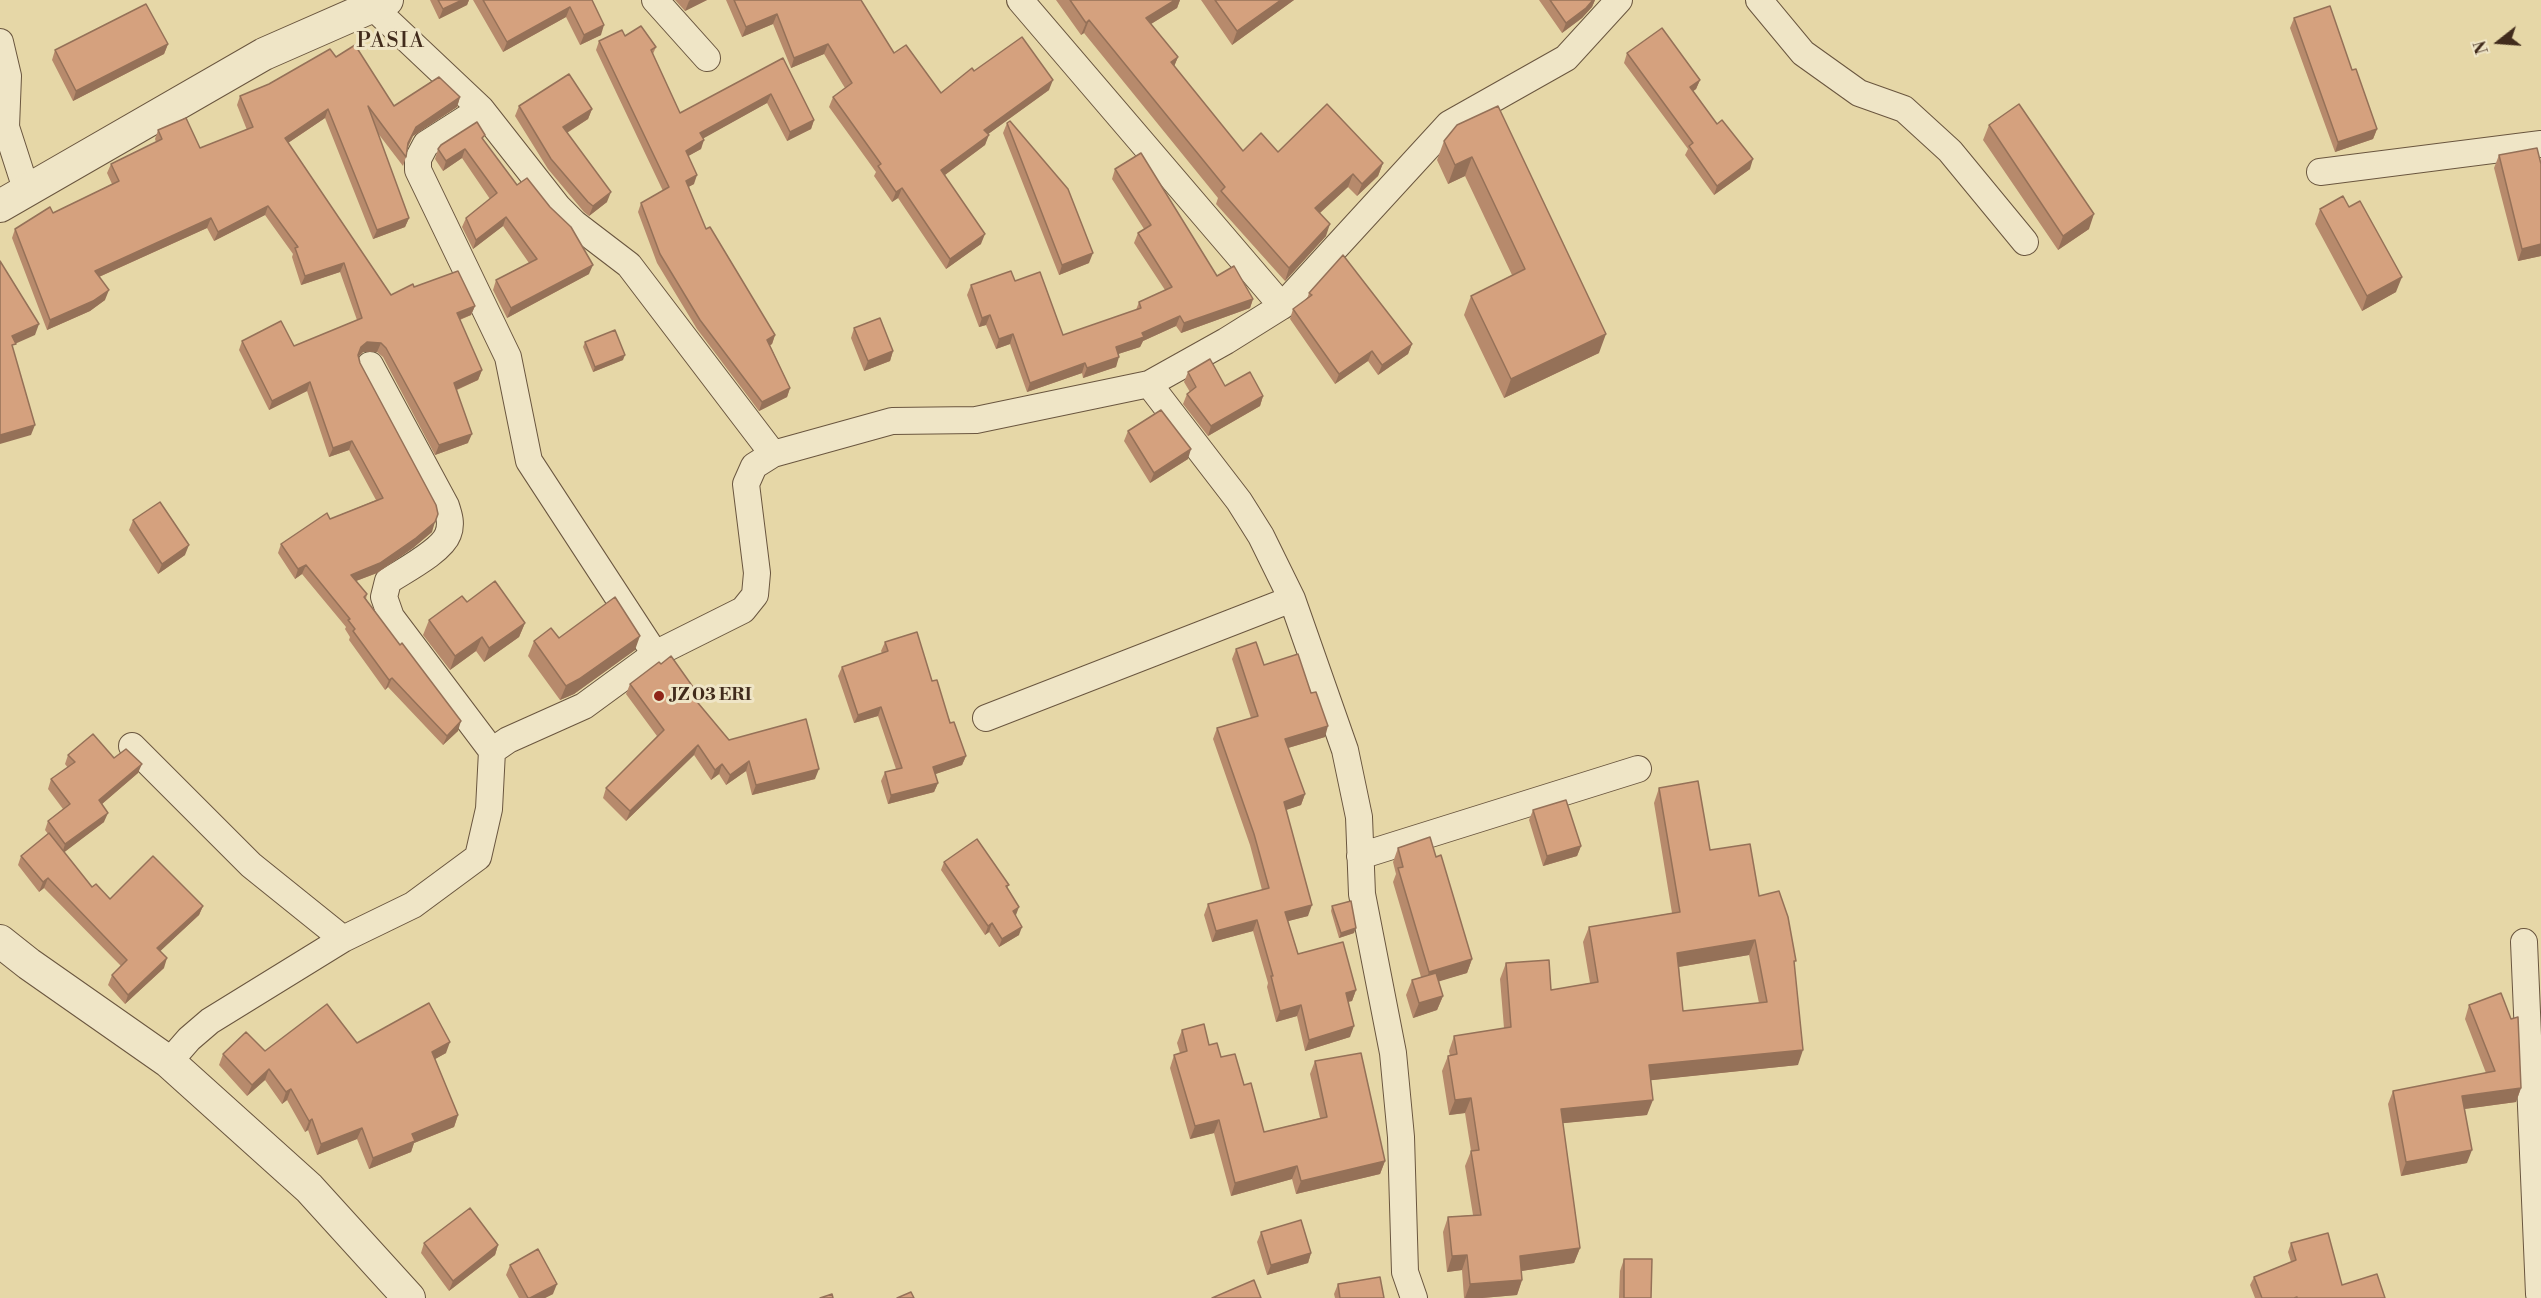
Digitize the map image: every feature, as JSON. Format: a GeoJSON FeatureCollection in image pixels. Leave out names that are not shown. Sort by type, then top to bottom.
{"type":"FeatureCollection","features":[{"type":"Feature","properties":{"kind":"street"},"geometry":{"type":"LineString","coordinates":[[655,0],[707,58]]}},
{"type":"Feature","properties":{"kind":"street"},"geometry":{"type":"LineString","coordinates":[[1020,0],[1282,306]]}},
{"type":"Feature","properties":{"kind":"street"},"geometry":{"type":"LineString","coordinates":[[492,751],[508,740],[584,706],[655,654],[743,610],[755,595],[757,573],[746,484],[754,466],[773,454],[892,421],[976,420],[1149,384],[1226,341],[1282,306],[1449,124],[1566,58],[1619,0]]}},
{"type":"Feature","properties":{"kind":"street"},"geometry":{"type":"LineString","coordinates":[[1759,0],[1803,53],[1859,93],[1904,109],[1950,151],[2025,242]]}},
{"type":"Feature","properties":{"kind":"street"},"geometry":{"type":"LineString","coordinates":[[0,206],[264,54],[381,4],[481,110],[558,207],[574,223],[629,265],[773,454]]}},
{"type":"Feature","properties":{"kind":"street"},"geometry":{"type":"LineString","coordinates":[[0,42],[9,76],[6,127],[26,189]]}},
{"type":"Feature","properties":{"kind":"street"},"geometry":{"type":"LineString","coordinates":[[481,110],[426,144],[418,159],[418,170],[508,357],[529,461],[655,654]]}},
{"type":"Feature","properties":{"kind":"street"},"geometry":{"type":"LineString","coordinates":[[2320,172],[2541,144]]}},
{"type":"Feature","properties":{"kind":"street"},"geometry":{"type":"LineString","coordinates":[[169,1062],[189,1038],[210,1021],[344,939],[413,905],[478,857],[489,809],[492,751],[391,617],[384,597],[388,581],[435,550],[448,536],[450,520],[446,506],[370,365]]}},
{"type":"Feature","properties":{"kind":"street"},"geometry":{"type":"LineString","coordinates":[[1149,384],[1239,501],[1261,536],[1292,599],[1345,750],[1357,797],[1362,894],[1393,1053],[1401,1137],[1405,1272],[1414,1298]]}},
{"type":"Feature","properties":{"kind":"street"},"geometry":{"type":"LineString","coordinates":[[986,718],[1292,599]]}},
{"type":"Feature","properties":{"kind":"street"},"geometry":{"type":"LineString","coordinates":[[132,746],[251,865],[344,939]]}},
{"type":"Feature","properties":{"kind":"street"},"geometry":{"type":"LineString","coordinates":[[1360,856],[1638,769]]}},
{"type":"Feature","properties":{"kind":"street"},"geometry":{"type":"LineString","coordinates":[[0,941],[29,964],[169,1062],[309,1188],[409,1298]]}},
{"type":"Feature","properties":{"kind":"street"},"geometry":{"type":"LineString","coordinates":[[2524,942],[2536,1295]]}},
{"type":"Feature","properties":{"kind":"building"},"geometry":{"type":"Polygon","coordinates":[[[438,0],[462,0],[443,9],[438,0]]]}},
{"type":"Feature","properties":{"kind":"building"},"geometry":{"type":"Polygon","coordinates":[[[483,0],[592,0],[604,25],[584,35],[570,7],[507,42],[483,0]]]}},
{"type":"Feature","properties":{"kind":"building"},"geometry":{"type":"Polygon","coordinates":[[[734,0],[861,0],[894,53],[906,45],[941,93],[972,68],[974,71],[1022,37],[1053,80],[984,130],[989,135],[941,170],[985,234],[950,259],[902,188],[896,192],[878,166],[881,164],[833,97],[852,83],[828,44],[794,58],[777,14],[746,27],[734,0]]]}},
{"type":"Feature","properties":{"kind":"building"},"geometry":{"type":"Polygon","coordinates":[[[1070,0],[1175,0],[1146,18],[1178,57],[1171,62],[1243,151],[1261,133],[1278,152],[1327,104],[1383,163],[1362,184],[1353,174],[1315,208],[1330,224],[1289,268],[1221,191],[1225,187],[1089,20],[1086,23],[1070,0]]]}},
{"type":"Feature","properties":{"kind":"building"},"geometry":{"type":"Polygon","coordinates":[[[1215,0],[1281,0],[1237,31],[1215,0]]]}},
{"type":"Feature","properties":{"kind":"building"},"geometry":{"type":"Polygon","coordinates":[[[1550,0],[1593,0],[1566,23],[1550,0]]]}},
{"type":"Feature","properties":{"kind":"building"},"geometry":{"type":"Polygon","coordinates":[[[146,4],[168,44],[76,91],[55,50],[146,4]]]}},
{"type":"Feature","properties":{"kind":"building"},"geometry":{"type":"Polygon","coordinates":[[[2330,6],[2352,70],[2356,69],[2377,129],[2338,142],[2294,18],[2330,6]]]}},
{"type":"Feature","properties":{"kind":"building"},"geometry":{"type":"Polygon","coordinates":[[[641,26],[656,47],[651,50],[680,113],[783,58],[814,120],[790,132],[771,94],[700,133],[704,140],[686,151],[697,175],[686,181],[706,229],[710,227],[775,335],[767,340],[790,388],[762,402],[700,320],[660,254],[641,203],[669,187],[599,41],[622,30],[625,36],[641,26]]]}},
{"type":"Feature","properties":{"kind":"building"},"geometry":{"type":"Polygon","coordinates":[[[1662,28],[1700,80],[1690,87],[1717,124],[1722,120],[1753,159],[1717,186],[1689,146],[1693,143],[1627,53],[1662,28]]]}},
{"type":"Feature","properties":{"kind":"building"},"geometry":{"type":"Polygon","coordinates":[[[355,45],[394,106],[439,77],[460,97],[416,127],[408,143],[406,157],[368,106],[409,218],[377,230],[328,109],[285,138],[391,295],[413,284],[414,287],[458,271],[475,306],[457,313],[482,370],[454,383],[472,434],[439,445],[386,348],[381,343],[367,342],[361,347],[358,355],[360,363],[436,505],[438,514],[435,522],[416,538],[380,563],[351,575],[367,594],[364,597],[400,645],[402,643],[461,721],[447,736],[392,678],[389,680],[353,631],[355,629],[348,620],[350,619],[306,565],[298,569],[281,544],[327,513],[330,519],[383,498],[352,441],[333,448],[310,382],[272,401],[242,341],[281,321],[294,346],[362,318],[344,263],[305,276],[295,248],[298,247],[268,206],[218,232],[211,218],[95,271],[109,290],[93,301],[50,320],[15,229],[50,207],[53,213],[119,181],[111,164],[162,139],[158,130],[186,118],[200,148],[253,127],[240,96],[269,84],[330,49],[336,57],[355,45]]]}},
{"type":"Feature","properties":{"kind":"building"},"geometry":{"type":"Polygon","coordinates":[[[569,74],[592,109],[563,127],[611,192],[593,206],[551,159],[519,106],[569,74]]]}},
{"type":"Feature","properties":{"kind":"building"},"geometry":{"type":"Polygon","coordinates":[[[2019,104],[2094,214],[2063,236],[1989,125],[2019,104]]]}},
{"type":"Feature","properties":{"kind":"building"},"geometry":{"type":"Polygon","coordinates":[[[1498,106],[1606,334],[1511,379],[1471,296],[1525,269],[1472,157],[1455,165],[1444,141],[1457,125],[1498,106]]]}},
{"type":"Feature","properties":{"kind":"building"},"geometry":{"type":"Polygon","coordinates":[[[1010,121],[1068,189],[1093,253],[1062,265],[1007,123],[1010,121]]]}},
{"type":"Feature","properties":{"kind":"building"},"geometry":{"type":"Polygon","coordinates":[[[477,122],[485,135],[482,138],[517,185],[527,178],[550,207],[571,227],[593,265],[511,308],[496,280],[537,259],[506,217],[476,240],[466,218],[497,193],[465,149],[446,161],[438,149],[477,122]]]}},
{"type":"Feature","properties":{"kind":"building"},"geometry":{"type":"Polygon","coordinates":[[[2537,148],[2541,164],[2541,244],[2522,249],[2499,155],[2537,148]]]}},
{"type":"Feature","properties":{"kind":"building"},"geometry":{"type":"Polygon","coordinates":[[[1141,153],[1217,276],[1234,266],[1253,299],[1184,323],[1180,316],[1142,333],[1144,337],[1116,347],[1119,357],[1087,368],[1085,363],[1030,383],[1013,334],[999,339],[990,315],[982,318],[971,285],[1011,271],[1015,281],[1040,272],[1063,335],[1141,308],[1139,302],[1172,287],[1138,233],[1151,225],[1115,169],[1141,153]]]}},
{"type":"Feature","properties":{"kind":"building"},"geometry":{"type":"Polygon","coordinates":[[[2343,196],[2349,207],[2360,201],[2402,277],[2367,296],[2320,209],[2343,196]]]}},
{"type":"Feature","properties":{"kind":"building"},"geometry":{"type":"Polygon","coordinates":[[[1343,255],[1412,344],[1382,365],[1372,351],[1339,374],[1293,309],[1312,295],[1309,293],[1343,255]]]}},
{"type":"Feature","properties":{"kind":"building"},"geometry":{"type":"Polygon","coordinates":[[[0,261],[39,324],[12,336],[16,344],[12,345],[35,425],[0,435],[0,261]]]}},
{"type":"Feature","properties":{"kind":"building"},"geometry":{"type":"Polygon","coordinates":[[[880,318],[893,351],[868,361],[854,328],[880,318]]]}},
{"type":"Feature","properties":{"kind":"building"},"geometry":{"type":"Polygon","coordinates":[[[615,330],[625,355],[595,367],[585,342],[615,330]]]}},
{"type":"Feature","properties":{"kind":"building"},"geometry":{"type":"Polygon","coordinates":[[[1210,359],[1225,386],[1250,372],[1263,396],[1211,426],[1187,394],[1196,387],[1188,372],[1210,359]]]}},
{"type":"Feature","properties":{"kind":"building"},"geometry":{"type":"Polygon","coordinates":[[[1161,410],[1191,449],[1154,473],[1128,431],[1161,410]]]}},
{"type":"Feature","properties":{"kind":"building"},"geometry":{"type":"Polygon","coordinates":[[[160,502],[189,545],[162,564],[133,520],[160,502]]]}},
{"type":"Feature","properties":{"kind":"building"},"geometry":{"type":"Polygon","coordinates":[[[495,581],[525,623],[489,648],[482,637],[455,656],[429,620],[462,596],[467,602],[495,581]]]}},
{"type":"Feature","properties":{"kind":"building"},"geometry":{"type":"Polygon","coordinates":[[[615,597],[640,636],[566,686],[534,641],[551,628],[559,638],[615,597]]]}},
{"type":"Feature","properties":{"kind":"building"},"geometry":{"type":"Polygon","coordinates":[[[917,632],[932,681],[937,680],[950,723],[954,722],[966,756],[933,767],[938,783],[891,795],[885,772],[902,768],[881,707],[858,715],[842,667],[888,651],[885,642],[917,632]]]}},
{"type":"Feature","properties":{"kind":"building"},"geometry":{"type":"Polygon","coordinates":[[[1256,642],[1264,665],[1298,654],[1311,693],[1316,692],[1328,726],[1285,739],[1305,794],[1284,802],[1312,905],[1285,912],[1298,954],[1343,942],[1356,990],[1346,993],[1354,1026],[1309,1040],[1301,1005],[1280,1011],[1257,920],[1216,931],[1208,904],[1269,888],[1254,834],[1217,728],[1258,716],[1236,649],[1256,642]]]}},
{"type":"Feature","properties":{"kind":"building"},"geometry":{"type":"Polygon","coordinates":[[[671,656],[693,687],[688,691],[729,740],[806,719],[819,769],[756,785],[749,761],[730,775],[722,764],[715,770],[698,745],[630,811],[606,788],[664,730],[630,684],[659,662],[661,664],[671,656]]]}},
{"type":"Feature","properties":{"kind":"building"},"geometry":{"type":"Polygon","coordinates":[[[93,734],[114,758],[126,749],[142,764],[99,800],[108,813],[65,844],[48,821],[70,804],[51,779],[75,762],[68,755],[93,734]]]}},
{"type":"Feature","properties":{"kind":"building"},"geometry":{"type":"Polygon","coordinates":[[[1698,781],[1710,850],[1750,844],[1759,896],[1779,891],[1788,917],[1796,961],[1794,961],[1803,1050],[1649,1065],[1653,1100],[1561,1109],[1580,1248],[1520,1256],[1522,1280],[1470,1284],[1467,1255],[1452,1256],[1448,1217],[1481,1215],[1471,1151],[1479,1150],[1471,1098],[1455,1100],[1448,1056],[1457,1054],[1454,1036],[1511,1027],[1506,963],[1549,960],[1551,990],[1598,982],[1589,927],[1680,912],[1659,788],[1698,781]],[[1755,940],[1677,953],[1683,1011],[1767,1002],[1755,940]]]}},
{"type":"Feature","properties":{"kind":"building"},"geometry":{"type":"Polygon","coordinates":[[[1566,800],[1581,846],[1547,856],[1533,810],[1566,800]]]}},
{"type":"Feature","properties":{"kind":"building"},"geometry":{"type":"Polygon","coordinates":[[[49,833],[92,887],[96,884],[110,899],[153,856],[203,906],[157,948],[167,958],[128,995],[112,975],[127,960],[48,878],[43,882],[21,856],[49,833]]]}},
{"type":"Feature","properties":{"kind":"building"},"geometry":{"type":"Polygon","coordinates":[[[1430,837],[1436,857],[1441,855],[1472,959],[1429,972],[1398,868],[1403,867],[1398,848],[1430,837]]]}},
{"type":"Feature","properties":{"kind":"building"},"geometry":{"type":"Polygon","coordinates":[[[977,839],[1009,885],[1006,886],[1019,907],[1013,911],[1022,927],[1002,939],[992,923],[988,926],[944,862],[977,839]]]}},
{"type":"Feature","properties":{"kind":"building"},"geometry":{"type":"Polygon","coordinates":[[[1351,901],[1356,928],[1341,933],[1332,906],[1351,901]]]}},
{"type":"Feature","properties":{"kind":"building"},"geometry":{"type":"Polygon","coordinates":[[[1436,973],[1443,996],[1419,1003],[1412,980],[1436,973]]]}},
{"type":"Feature","properties":{"kind":"building"},"geometry":{"type":"Polygon","coordinates":[[[2501,993],[2511,1019],[2518,1017],[2521,1088],[2462,1096],[2472,1150],[2406,1162],[2393,1091],[2495,1071],[2469,1005],[2501,993]]]}},
{"type":"Feature","properties":{"kind":"building"},"geometry":{"type":"Polygon","coordinates":[[[429,1003],[450,1042],[432,1052],[458,1115],[412,1134],[415,1141],[373,1158],[362,1128],[321,1144],[312,1119],[309,1121],[291,1089],[286,1092],[269,1069],[252,1085],[223,1054],[246,1032],[265,1051],[327,1004],[357,1043],[429,1003]]]}},
{"type":"Feature","properties":{"kind":"building"},"geometry":{"type":"Polygon","coordinates":[[[1204,1024],[1209,1045],[1217,1043],[1221,1057],[1235,1054],[1244,1085],[1251,1083],[1264,1132],[1327,1117],[1315,1061],[1361,1053],[1385,1161],[1301,1181],[1297,1166],[1235,1183],[1219,1120],[1195,1126],[1174,1055],[1187,1051],[1182,1030],[1204,1024]]]}},
{"type":"Feature","properties":{"kind":"building"},"geometry":{"type":"Polygon","coordinates":[[[470,1208],[498,1245],[453,1281],[424,1243],[470,1208]]]}},
{"type":"Feature","properties":{"kind":"building"},"geometry":{"type":"Polygon","coordinates":[[[1301,1220],[1311,1253],[1271,1265],[1261,1232],[1301,1220]]]}},
{"type":"Feature","properties":{"kind":"building"},"geometry":{"type":"Polygon","coordinates":[[[2328,1233],[2342,1285],[2377,1274],[2385,1298],[2262,1298],[2254,1277],[2296,1260],[2291,1243],[2328,1233]]]}},
{"type":"Feature","properties":{"kind":"building"},"geometry":{"type":"Polygon","coordinates":[[[538,1249],[557,1284],[528,1298],[510,1265],[538,1249]]]}},
{"type":"Feature","properties":{"kind":"building"},"geometry":{"type":"Polygon","coordinates":[[[1624,1259],[1652,1259],[1651,1298],[1624,1298],[1624,1259]]]}},
{"type":"Feature","properties":{"kind":"building"},"geometry":{"type":"Polygon","coordinates":[[[1380,1277],[1384,1298],[1340,1298],[1338,1284],[1380,1277]]]}},
{"type":"Feature","properties":{"kind":"building"},"geometry":{"type":"Polygon","coordinates":[[[1254,1280],[1261,1298],[1212,1298],[1254,1280]]]}},
{"type":"Feature","properties":{"kind":"building"},"geometry":{"type":"Polygon","coordinates":[[[911,1292],[914,1298],[897,1298],[911,1292]]]}},
{"type":"Feature","properties":{"kind":"building"},"geometry":{"type":"Polygon","coordinates":[[[832,1294],[833,1298],[820,1298],[832,1294]]]}},
{"type":"Feature","properties":{"kind":"place","name":"JZ 03 ERI"},"geometry":{"type":"Point","coordinates":[659,696]}},
{"type":"Feature","properties":{"kind":"district","name":"PASIA"},"geometry":{"type":"Point","coordinates":[391,42]}}]}
